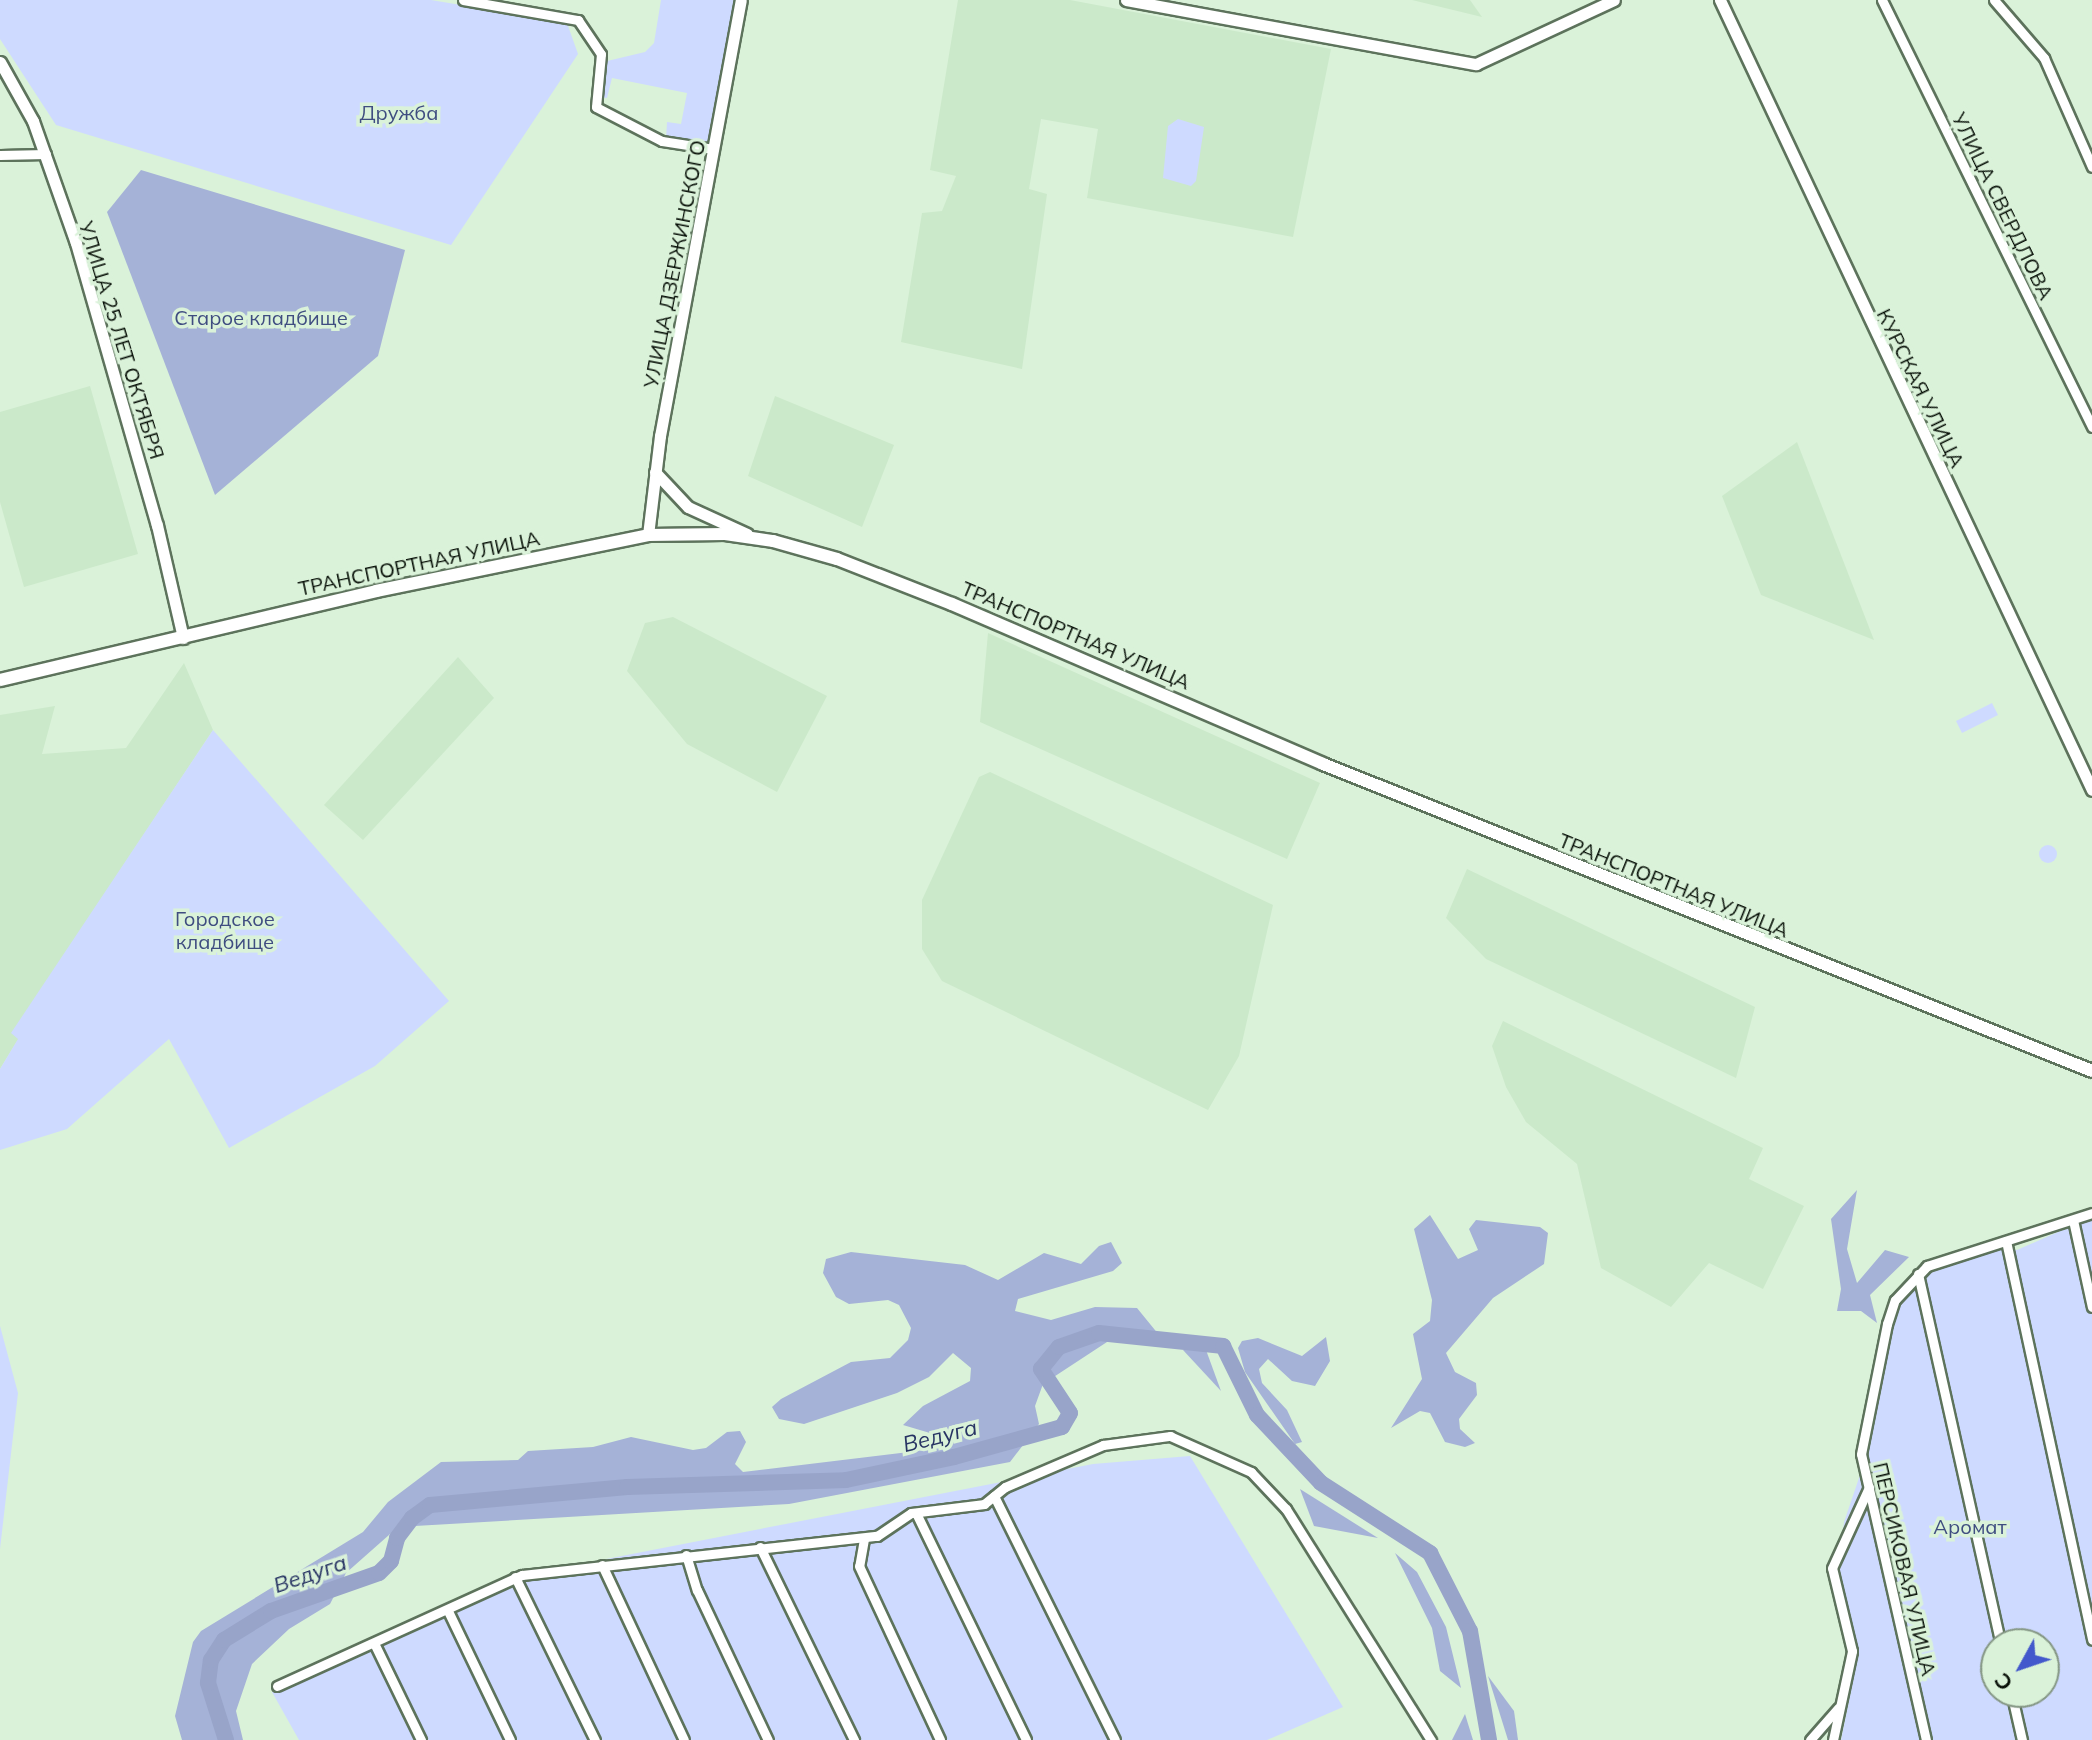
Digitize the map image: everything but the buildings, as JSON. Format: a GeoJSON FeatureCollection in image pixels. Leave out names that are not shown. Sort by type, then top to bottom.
{"type":"FeatureCollection","features":[{"type":"Feature","properties":{"kind":"main road","name":"ТРАНСПОРТНАЯ УЛИЦА"},"geometry":{"type":"LineString","coordinates":[[0,680],[376,591],[648,535],[725,534],[759,539],[837,559],[952,604],[1323,764],[2092,1071]]}},
{"type":"Feature","properties":{"kind":"street"},"geometry":{"type":"LineString","coordinates":[[463,0],[578,20],[594,39],[601,54],[596,107],[662,141],[713,149]]}},
{"type":"Feature","properties":{"kind":"street","name":"УЛИЦА ДЗЕРЖИНСКОГО"},"geometry":{"type":"LineString","coordinates":[[648,535],[655,472],[741,0]]}},
{"type":"Feature","properties":{"kind":"street"},"geometry":{"type":"LineString","coordinates":[[1126,0],[1476,64],[1614,0]]}},
{"type":"Feature","properties":{"kind":"street","name":"КУРСКАЯ УЛИЦА"},"geometry":{"type":"LineString","coordinates":[[1720,0],[2092,790]]}},
{"type":"Feature","properties":{"kind":"street","name":"УЛИЦА СВЕРДЛОВА"},"geometry":{"type":"LineString","coordinates":[[1882,0],[2092,427]]}},
{"type":"Feature","properties":{"kind":"street"},"geometry":{"type":"LineString","coordinates":[[1994,0],[2044,58],[2092,167]]}},
{"type":"Feature","properties":{"kind":"street","name":"УЛИЦА 25 ЛЕТ ОКТЯБРЯ"},"geometry":{"type":"LineString","coordinates":[[0,62],[20,93],[46,154],[114,370],[183,638]]}},
{"type":"Feature","properties":{"kind":"street"},"geometry":{"type":"LineString","coordinates":[[0,155],[46,154]]}},
{"type":"Feature","properties":{"kind":"street"},"geometry":{"type":"LineString","coordinates":[[655,472],[688,507],[759,539]]}},
{"type":"Feature","properties":{"kind":"street"},"geometry":{"type":"LineString","coordinates":[[1997,1628],[1918,1274],[1937,1262],[2092,1213]]}},
{"type":"Feature","properties":{"kind":"street"},"geometry":{"type":"LineString","coordinates":[[2073,1220],[2092,1307]]}},
{"type":"Feature","properties":{"kind":"street"},"geometry":{"type":"LineString","coordinates":[[2006,1241],[2092,1640]]}},
{"type":"Feature","properties":{"kind":"street","name":"ПЕРСИКОВАЯ УЛИЦА"},"geometry":{"type":"LineString","coordinates":[[1918,1274],[1895,1300],[1871,1382],[1861,1454],[1926,1740]]}},
{"type":"Feature","properties":{"kind":"street"},"geometry":{"type":"LineString","coordinates":[[277,1686],[448,1611],[515,1577],[686,1555],[864,1539],[916,1513],[967,1509],[1121,1441],[1170,1436],[1231,1460],[1251,1472],[1286,1509],[1431,1740]]}},
{"type":"Feature","properties":{"kind":"street"},"geometry":{"type":"LineString","coordinates":[[1833,1740],[1852,1651],[1832,1568],[1869,1487]]}},
{"type":"Feature","properties":{"kind":"street"},"geometry":{"type":"LineString","coordinates":[[994,1496],[1115,1740]]}},
{"type":"Feature","properties":{"kind":"street"},"geometry":{"type":"LineString","coordinates":[[916,1513],[1026,1740]]}},
{"type":"Feature","properties":{"kind":"street"},"geometry":{"type":"LineString","coordinates":[[864,1539],[859,1555],[863,1577],[940,1740]]}},
{"type":"Feature","properties":{"kind":"street"},"geometry":{"type":"LineString","coordinates":[[760,1547],[854,1740]]}},
{"type":"Feature","properties":{"kind":"street"},"geometry":{"type":"LineString","coordinates":[[686,1555],[697,1590],[768,1740]]}},
{"type":"Feature","properties":{"kind":"street"},"geometry":{"type":"LineString","coordinates":[[602,1565],[684,1740]]}},
{"type":"Feature","properties":{"kind":"street"},"geometry":{"type":"LineString","coordinates":[[515,1577],[595,1740]]}},
{"type":"Feature","properties":{"kind":"street"},"geometry":{"type":"LineString","coordinates":[[448,1611],[510,1740]]}},
{"type":"Feature","properties":{"kind":"street"},"geometry":{"type":"LineString","coordinates":[[374,1643],[421,1740]]}},
{"type":"Feature","properties":{"kind":"street"},"geometry":{"type":"LineString","coordinates":[[1810,1740],[1838,1708]]}},
{"type":"Feature","properties":{"kind":"street"},"geometry":{"type":"LineString","coordinates":[[2015,1708],[2022,1740]]}},
{"type":"Feature","properties":{"kind":"shaded area"},"geometry":{"type":"Polygon","coordinates":[[[958,0],[1070,0],[1331,49],[1293,237],[1087,198],[1098,129],[1041,119],[1029,189],[1047,194],[1022,369],[901,342],[922,213],[942,211],[956,176],[930,170],[958,0]]]}},
{"type":"Feature","properties":{"kind":"shaded area"},"geometry":{"type":"Polygon","coordinates":[[[1412,0],[1470,0],[1482,17],[1412,0]]]}},
{"type":"Feature","properties":{"kind":"shaded area"},"geometry":{"type":"Polygon","coordinates":[[[90,386],[138,554],[24,587],[0,502],[0,412],[90,386]]]}},
{"type":"Feature","properties":{"kind":"shaded area"},"geometry":{"type":"Polygon","coordinates":[[[775,396],[894,445],[862,527],[748,476],[775,396]]]}},
{"type":"Feature","properties":{"kind":"shaded area"},"geometry":{"type":"Polygon","coordinates":[[[1797,442],[1874,640],[1761,595],[1722,496],[1797,442]]]}},
{"type":"Feature","properties":{"kind":"shaded area"},"geometry":{"type":"Polygon","coordinates":[[[673,617],[827,696],[777,792],[687,744],[627,671],[645,623],[673,617]]]}},
{"type":"Feature","properties":{"kind":"shaded area"},"geometry":{"type":"Polygon","coordinates":[[[988,633],[1320,783],[1287,859],[980,722],[988,633]]]}},
{"type":"Feature","properties":{"kind":"shaded area"},"geometry":{"type":"Polygon","coordinates":[[[458,657],[494,698],[363,840],[324,805],[458,657]]]}},
{"type":"Feature","properties":{"kind":"shaded area"},"geometry":{"type":"Polygon","coordinates":[[[184,663],[213,730],[12,1033],[19,1038],[0,1069],[0,715],[55,706],[42,754],[126,748],[184,663]]]}},
{"type":"Feature","properties":{"kind":"shaded area"},"geometry":{"type":"Polygon","coordinates":[[[990,772],[1273,905],[1239,1056],[1208,1110],[942,981],[922,949],[922,900],[979,777],[990,772]]]}},
{"type":"Feature","properties":{"kind":"shaded area"},"geometry":{"type":"Polygon","coordinates":[[[1467,869],[1755,1007],[1736,1078],[1486,959],[1446,918],[1467,869]]]}},
{"type":"Feature","properties":{"kind":"shaded area"},"geometry":{"type":"Polygon","coordinates":[[[1503,1021],[1763,1148],[1749,1179],[1804,1206],[1763,1289],[1709,1263],[1671,1307],[1601,1268],[1577,1164],[1526,1122],[1506,1087],[1492,1046],[1503,1021]]]}},
{"type":"Feature","properties":{"kind":"green space","name":"Дружба"},"geometry":{"type":"Polygon","coordinates":[[[0,0],[431,0],[567,23],[578,54],[451,245],[56,125],[0,39],[0,0]]]}},
{"type":"Feature","properties":{"kind":"green space"},"geometry":{"type":"Polygon","coordinates":[[[661,0],[736,0],[709,140],[703,145],[666,140],[667,122],[681,124],[687,93],[612,78],[607,98],[599,97],[603,62],[645,52],[654,43],[661,0]]]}},
{"type":"Feature","properties":{"kind":"green space"},"geometry":{"type":"Polygon","coordinates":[[[1178,119],[1204,127],[1196,181],[1191,186],[1163,178],[1168,126],[1178,119]]]}},
{"type":"Feature","properties":{"kind":"green space","name":"Старое кладбище"},"geometry":{"type":"Polygon","coordinates":[[[141,170],[405,250],[378,356],[215,495],[107,212],[141,170]]]}},
{"type":"Feature","properties":{"kind":"green space"},"geometry":{"type":"Polygon","coordinates":[[[1992,703],[1998,715],[1962,733],[1956,721],[1992,703]]]}},
{"type":"Feature","properties":{"kind":"green space","name":"Городское кладбище"},"geometry":{"type":"Polygon","coordinates":[[[213,730],[449,1001],[375,1066],[229,1148],[169,1039],[67,1129],[0,1150],[0,1069],[18,1039],[11,1033],[213,730]]]}},
{"type":"Feature","properties":{"kind":"green space"},"geometry":{"type":"Polygon","coordinates":[[[2044,845],[2052,845],[2057,854],[2055,861],[2044,863],[2039,858],[2039,850],[2044,845]]]}},
{"type":"Feature","properties":{"kind":"green space"},"geometry":{"type":"Polygon","coordinates":[[[1857,1190],[1847,1249],[1857,1283],[1885,1250],[1909,1257],[1870,1295],[1877,1323],[1861,1311],[1837,1311],[1841,1289],[1831,1219],[1857,1190]]]}},
{"type":"Feature","properties":{"kind":"green space"},"geometry":{"type":"Polygon","coordinates":[[[1430,1215],[1458,1259],[1478,1250],[1469,1229],[1476,1220],[1540,1227],[1548,1233],[1544,1264],[1493,1298],[1446,1353],[1455,1372],[1476,1383],[1477,1395],[1459,1419],[1460,1429],[1475,1443],[1465,1447],[1445,1442],[1430,1413],[1420,1411],[1391,1428],[1422,1379],[1413,1334],[1430,1321],[1432,1300],[1414,1229],[1430,1215]]]}},
{"type":"Feature","properties":{"kind":"green space","name":"Аромат"},"geometry":{"type":"Polygon","coordinates":[[[2092,1217],[2092,1740],[1841,1740],[1854,1676],[1855,1650],[1837,1584],[1844,1522],[1860,1475],[1874,1385],[1897,1304],[1929,1271],[1996,1248],[2017,1250],[2092,1217]]]}},
{"type":"Feature","properties":{"kind":"green space"},"geometry":{"type":"Polygon","coordinates":[[[1111,1242],[1122,1263],[1113,1271],[1018,1299],[1015,1311],[1051,1320],[1095,1307],[1137,1308],[1159,1335],[1146,1332],[1107,1342],[1043,1384],[1035,1406],[1039,1424],[1010,1462],[789,1504],[398,1527],[346,1573],[330,1604],[289,1629],[252,1664],[236,1711],[243,1740],[182,1740],[175,1716],[193,1642],[201,1631],[363,1532],[388,1502],[441,1462],[518,1460],[528,1451],[593,1447],[631,1437],[693,1450],[706,1448],[727,1432],[740,1431],[746,1442],[735,1464],[743,1472],[942,1448],[940,1436],[903,1425],[923,1406],[970,1381],[971,1368],[953,1353],[929,1377],[897,1393],[804,1424],[779,1419],[772,1407],[781,1399],[851,1362],[890,1358],[908,1340],[911,1328],[899,1305],[888,1300],[849,1304],[836,1297],[823,1273],[826,1259],[851,1252],[965,1265],[998,1280],[1044,1253],[1081,1264],[1099,1246],[1111,1242]]]}},
{"type":"Feature","properties":{"kind":"green space"},"geometry":{"type":"Polygon","coordinates":[[[0,1326],[18,1393],[0,1549],[0,1326]]]}},
{"type":"Feature","properties":{"kind":"green space"},"geometry":{"type":"Polygon","coordinates":[[[1326,1337],[1330,1361],[1315,1386],[1292,1381],[1268,1359],[1259,1369],[1262,1383],[1287,1410],[1302,1442],[1295,1444],[1245,1372],[1238,1348],[1242,1341],[1258,1338],[1302,1356],[1326,1337]]]}},
{"type":"Feature","properties":{"kind":"green space"},"geometry":{"type":"Polygon","coordinates":[[[1183,1350],[1206,1350],[1221,1391],[1183,1350]]]}},
{"type":"Feature","properties":{"kind":"green space"},"geometry":{"type":"Polygon","coordinates":[[[1190,1456],[1343,1707],[1267,1740],[299,1740],[272,1692],[555,1569],[1093,1464],[1190,1456]]]}},
{"type":"Feature","properties":{"kind":"green space"},"geometry":{"type":"Polygon","coordinates":[[[1300,1489],[1378,1538],[1314,1526],[1300,1489]]]}},
{"type":"Feature","properties":{"kind":"green space"},"geometry":{"type":"Polygon","coordinates":[[[1395,1553],[1417,1572],[1446,1627],[1461,1688],[1440,1671],[1432,1628],[1395,1553]]]}},
{"type":"Feature","properties":{"kind":"green space"},"geometry":{"type":"Polygon","coordinates":[[[1488,1676],[1514,1711],[1518,1740],[1508,1740],[1488,1676]]]}},
{"type":"Feature","properties":{"kind":"green space"},"geometry":{"type":"Polygon","coordinates":[[[1465,1714],[1473,1740],[1452,1740],[1465,1714]]]}},
{"type":"Feature","properties":{"kind":"waterway","name":"Ведуга"},"geometry":{"type":"LineString","coordinates":[[226,1740],[208,1683],[211,1660],[224,1640],[271,1611],[379,1573],[391,1561],[397,1538],[412,1518],[430,1505],[627,1487],[846,1480],[954,1457],[1062,1427],[1070,1413],[1041,1369],[1059,1347],[1099,1333],[1223,1346],[1257,1415],[1321,1483],[1430,1553],[1470,1631],[1489,1740]]}}]}
